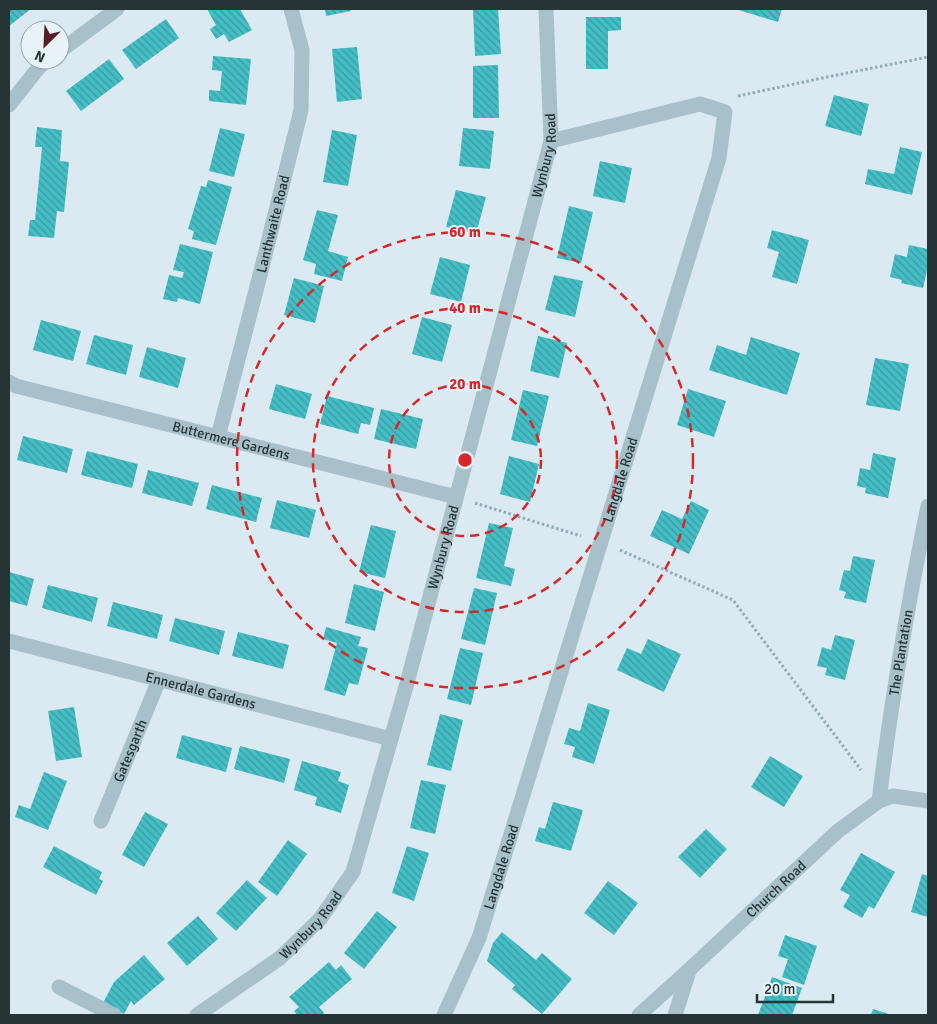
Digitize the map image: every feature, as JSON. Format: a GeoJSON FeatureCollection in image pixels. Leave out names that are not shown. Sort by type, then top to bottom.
{"type":"FeatureCollection","features":[{"type":"Feature","properties":{"kind":"street"},"geometry":{"type":"LineString","coordinates":[[70,44],[117,9]]}},
{"type":"Feature","properties":{"kind":"street","name":"Lanthwaite Road"},"geometry":{"type":"LineString","coordinates":[[218,437],[301,110],[302,50],[290,9]]}},
{"type":"Feature","properties":{"kind":"street","name":"Wynbury Road"},"geometry":{"type":"LineString","coordinates":[[197,1015],[280,958],[320,918],[353,872],[407,683],[551,140],[546,9]]}},
{"type":"Feature","properties":{"kind":"street"},"geometry":{"type":"LineString","coordinates":[[9,105],[37,70]]}},
{"type":"Feature","properties":{"kind":"street","name":"Langdale Road"},"geometry":{"type":"LineString","coordinates":[[444,1015],[479,938],[719,158],[725,112],[700,104],[551,140]]}},
{"type":"Feature","properties":{"kind":"street","name":"Buttermere Gardens"},"geometry":{"type":"LineString","coordinates":[[9,382],[16,386],[456,497]]}},
{"type":"Feature","properties":{"kind":"street","name":"The Plantation"},"geometry":{"type":"LineString","coordinates":[[879,801],[886,746],[928,506]]}},
{"type":"Feature","properties":{"kind":"street","name":"Ennerdale Gardens"},"geometry":{"type":"LineString","coordinates":[[9,642],[391,739]]}},
{"type":"Feature","properties":{"kind":"street","name":"Gatesgarth"},"geometry":{"type":"LineString","coordinates":[[101,820],[159,680]]}},
{"type":"Feature","properties":{"kind":"street","name":"Church Road"},"geometry":{"type":"LineString","coordinates":[[639,1015],[690,970],[838,831],[879,801],[893,796],[928,800]]}},
{"type":"Feature","properties":{"kind":"street"},"geometry":{"type":"LineString","coordinates":[[675,1015],[690,970]]}},
{"type":"Feature","properties":{"kind":"street"},"geometry":{"type":"LineString","coordinates":[[60,987],[114,1015]]}},
{"type":"Feature","properties":{"kind":"path"},"geometry":{"type":"LineString","coordinates":[[738,96],[928,57]]}},
{"type":"Feature","properties":{"kind":"path"},"geometry":{"type":"LineString","coordinates":[[456,497],[601,542],[733,600],[854,758],[879,801]]}},
{"type":"Feature","properties":{"kind":"building"},"geometry":{"type":"Polygon","coordinates":[[[9,9],[31,9],[9,26],[9,9]]]}},
{"type":"Feature","properties":{"kind":"building"},"geometry":{"type":"Polygon","coordinates":[[[207,9],[240,9],[252,30],[229,42],[224,34],[216,39],[210,29],[216,25],[207,9]]]}},
{"type":"Feature","properties":{"kind":"building"},"geometry":{"type":"Polygon","coordinates":[[[325,9],[351,9],[351,11],[326,16],[325,9]]]}},
{"type":"Feature","properties":{"kind":"building"},"geometry":{"type":"Polygon","coordinates":[[[473,9],[498,9],[501,54],[475,56],[473,9]]]}},
{"type":"Feature","properties":{"kind":"building"},"geometry":{"type":"Polygon","coordinates":[[[735,9],[782,9],[778,22],[735,9]]]}},
{"type":"Feature","properties":{"kind":"building"},"geometry":{"type":"Polygon","coordinates":[[[586,17],[621,17],[621,30],[608,31],[608,69],[586,69],[586,17]]]}},
{"type":"Feature","properties":{"kind":"building"},"geometry":{"type":"Polygon","coordinates":[[[166,19],[179,38],[136,69],[122,50],[166,19]]]}},
{"type":"Feature","properties":{"kind":"building"},"geometry":{"type":"Polygon","coordinates":[[[357,47],[362,99],[337,102],[332,49],[357,47]]]}},
{"type":"Feature","properties":{"kind":"building"},"geometry":{"type":"Polygon","coordinates":[[[213,56],[251,59],[246,105],[209,101],[209,90],[220,91],[222,71],[212,70],[213,56]]]}},
{"type":"Feature","properties":{"kind":"building"},"geometry":{"type":"Polygon","coordinates":[[[109,59],[124,79],[81,111],[66,91],[109,59]]]}},
{"type":"Feature","properties":{"kind":"building"},"geometry":{"type":"Polygon","coordinates":[[[498,65],[499,118],[473,118],[473,66],[498,65]]]}},
{"type":"Feature","properties":{"kind":"building"},"geometry":{"type":"Polygon","coordinates":[[[834,95],[869,104],[861,136],[825,126],[834,95]]]}},
{"type":"Feature","properties":{"kind":"building"},"geometry":{"type":"Polygon","coordinates":[[[37,127],[62,130],[60,161],[69,162],[64,212],[57,211],[54,238],[28,236],[30,220],[35,220],[42,147],[35,147],[37,127]]]}},
{"type":"Feature","properties":{"kind":"building"},"geometry":{"type":"Polygon","coordinates":[[[220,128],[245,134],[234,177],[209,171],[220,128]]]}},
{"type":"Feature","properties":{"kind":"building"},"geometry":{"type":"Polygon","coordinates":[[[463,128],[494,131],[490,169],[459,166],[463,128]]]}},
{"type":"Feature","properties":{"kind":"building"},"geometry":{"type":"Polygon","coordinates":[[[332,130],[357,135],[348,186],[323,182],[332,130]]]}},
{"type":"Feature","properties":{"kind":"building"},"geometry":{"type":"Polygon","coordinates":[[[900,147],[922,152],[912,195],[865,184],[868,169],[894,174],[900,147]]]}},
{"type":"Feature","properties":{"kind":"building"},"geometry":{"type":"Polygon","coordinates":[[[600,161],[632,168],[625,203],[593,196],[600,161]]]}},
{"type":"Feature","properties":{"kind":"building"},"geometry":{"type":"Polygon","coordinates":[[[208,180],[232,187],[216,245],[192,239],[194,231],[188,229],[201,186],[206,187],[208,180]]]}},
{"type":"Feature","properties":{"kind":"building"},"geometry":{"type":"Polygon","coordinates":[[[456,190],[486,197],[476,234],[446,227],[456,190]]]}},
{"type":"Feature","properties":{"kind":"building"},"geometry":{"type":"Polygon","coordinates":[[[569,206],[593,212],[581,263],[557,258],[569,206]]]}},
{"type":"Feature","properties":{"kind":"building"},"geometry":{"type":"Polygon","coordinates":[[[317,210],[338,215],[328,251],[348,257],[342,281],[314,274],[316,264],[303,260],[317,210]]]}},
{"type":"Feature","properties":{"kind":"building"},"geometry":{"type":"Polygon","coordinates":[[[772,230],[809,240],[797,284],[772,277],[779,252],[767,248],[772,230]]]}},
{"type":"Feature","properties":{"kind":"building"},"geometry":{"type":"Polygon","coordinates":[[[180,244],[213,252],[200,304],[178,298],[177,302],[163,299],[169,275],[182,278],[184,272],[173,270],[180,244]]]}},
{"type":"Feature","properties":{"kind":"building"},"geometry":{"type":"Polygon","coordinates":[[[909,245],[928,249],[928,266],[923,288],[901,283],[902,280],[890,277],[895,254],[907,257],[909,245]]]}},
{"type":"Feature","properties":{"kind":"building"},"geometry":{"type":"Polygon","coordinates":[[[440,257],[470,265],[461,302],[430,294],[440,257]]]}},
{"type":"Feature","properties":{"kind":"building"},"geometry":{"type":"Polygon","coordinates":[[[554,275],[583,281],[575,317],[545,310],[554,275]]]}},
{"type":"Feature","properties":{"kind":"building"},"geometry":{"type":"Polygon","coordinates":[[[294,278],[324,286],[315,323],[284,315],[294,278]]]}},
{"type":"Feature","properties":{"kind":"building"},"geometry":{"type":"Polygon","coordinates":[[[422,317],[452,325],[442,362],[412,354],[422,317]]]}},
{"type":"Feature","properties":{"kind":"building"},"geometry":{"type":"Polygon","coordinates":[[[41,320],[81,331],[73,361],[33,350],[41,320]]]}},
{"type":"Feature","properties":{"kind":"building"},"geometry":{"type":"Polygon","coordinates":[[[94,335],[133,345],[126,375],[86,364],[94,335]]]}},
{"type":"Feature","properties":{"kind":"building"},"geometry":{"type":"Polygon","coordinates":[[[538,336],[567,343],[559,378],[530,371],[538,336]]]}},
{"type":"Feature","properties":{"kind":"building"},"geometry":{"type":"Polygon","coordinates":[[[751,337],[800,353],[787,395],[709,370],[717,345],[746,355],[751,337]]]}},
{"type":"Feature","properties":{"kind":"building"},"geometry":{"type":"Polygon","coordinates":[[[147,347],[186,358],[178,388],[139,377],[147,347]]]}},
{"type":"Feature","properties":{"kind":"building"},"geometry":{"type":"Polygon","coordinates":[[[875,358],[909,364],[900,411],[866,405],[875,358]]]}},
{"type":"Feature","properties":{"kind":"building"},"geometry":{"type":"Polygon","coordinates":[[[276,384],[312,394],[305,419],[269,409],[276,384]]]}},
{"type":"Feature","properties":{"kind":"building"},"geometry":{"type":"Polygon","coordinates":[[[688,389],[726,401],[714,437],[677,425],[688,389]]]}},
{"type":"Feature","properties":{"kind":"building"},"geometry":{"type":"Polygon","coordinates":[[[523,390],[549,396],[537,446],[511,440],[523,390]]]}},
{"type":"Feature","properties":{"kind":"building"},"geometry":{"type":"Polygon","coordinates":[[[327,396],[374,408],[370,425],[361,423],[358,434],[320,424],[327,396]]]}},
{"type":"Feature","properties":{"kind":"building"},"geometry":{"type":"Polygon","coordinates":[[[381,409],[423,419],[416,449],[374,439],[381,409]]]}},
{"type":"Feature","properties":{"kind":"building"},"geometry":{"type":"Polygon","coordinates":[[[23,436],[73,449],[67,473],[17,460],[23,436]]]}},
{"type":"Feature","properties":{"kind":"building"},"geometry":{"type":"Polygon","coordinates":[[[87,451],[138,464],[132,488],[81,475],[87,451]]]}},
{"type":"Feature","properties":{"kind":"building"},"geometry":{"type":"Polygon","coordinates":[[[873,453],[896,458],[888,498],[865,493],[866,488],[857,486],[860,468],[870,470],[873,453]]]}},
{"type":"Feature","properties":{"kind":"building"},"geometry":{"type":"Polygon","coordinates":[[[509,456],[539,464],[530,502],[500,494],[509,456]]]}},
{"type":"Feature","properties":{"kind":"building"},"geometry":{"type":"Polygon","coordinates":[[[148,470],[199,483],[192,506],[142,493],[148,470]]]}},
{"type":"Feature","properties":{"kind":"building"},"geometry":{"type":"Polygon","coordinates":[[[212,485],[262,498],[256,522],[206,509],[212,485]]]}},
{"type":"Feature","properties":{"kind":"building"},"geometry":{"type":"Polygon","coordinates":[[[277,500],[316,510],[309,538],[270,528],[277,500]]]}},
{"type":"Feature","properties":{"kind":"building"},"geometry":{"type":"Polygon","coordinates":[[[691,501],[709,510],[689,554],[650,536],[662,510],[682,519],[691,501]]]}},
{"type":"Feature","properties":{"kind":"building"},"geometry":{"type":"Polygon","coordinates":[[[489,523],[513,528],[504,566],[515,569],[511,586],[476,578],[489,523]]]}},
{"type":"Feature","properties":{"kind":"building"},"geometry":{"type":"Polygon","coordinates":[[[371,525],[396,531],[385,578],[359,572],[371,525]]]}},
{"type":"Feature","properties":{"kind":"building"},"geometry":{"type":"Polygon","coordinates":[[[853,556],[875,560],[866,603],[844,598],[846,592],[839,590],[844,570],[850,571],[853,556]]]}},
{"type":"Feature","properties":{"kind":"building"},"geometry":{"type":"Polygon","coordinates":[[[9,572],[34,579],[27,606],[9,601],[9,572]]]}},
{"type":"Feature","properties":{"kind":"building"},"geometry":{"type":"Polygon","coordinates":[[[354,584],[384,592],[375,631],[345,623],[354,584]]]}},
{"type":"Feature","properties":{"kind":"building"},"geometry":{"type":"Polygon","coordinates":[[[48,585],[98,598],[92,622],[42,608],[48,585]]]}},
{"type":"Feature","properties":{"kind":"building"},"geometry":{"type":"Polygon","coordinates":[[[474,588],[497,593],[485,645],[461,639],[474,588]]]}},
{"type":"Feature","properties":{"kind":"building"},"geometry":{"type":"Polygon","coordinates":[[[113,602],[163,615],[157,639],[107,626],[113,602]]]}},
{"type":"Feature","properties":{"kind":"building"},"geometry":{"type":"Polygon","coordinates":[[[175,618],[225,631],[219,655],[169,641],[175,618]]]}},
{"type":"Feature","properties":{"kind":"building"},"geometry":{"type":"Polygon","coordinates":[[[326,627],[361,637],[358,646],[368,648],[358,685],[349,683],[345,696],[324,690],[337,643],[323,639],[326,627]]]}},
{"type":"Feature","properties":{"kind":"building"},"geometry":{"type":"Polygon","coordinates":[[[238,632],[289,645],[283,669],[232,656],[238,632]]]}},
{"type":"Feature","properties":{"kind":"building"},"geometry":{"type":"Polygon","coordinates":[[[835,635],[855,640],[845,680],[825,675],[827,668],[817,666],[822,647],[831,650],[835,635]]]}},
{"type":"Feature","properties":{"kind":"building"},"geometry":{"type":"Polygon","coordinates":[[[648,639],[681,654],[664,692],[617,670],[627,648],[641,654],[648,639]]]}},
{"type":"Feature","properties":{"kind":"building"},"geometry":{"type":"Polygon","coordinates":[[[460,648],[483,653],[471,705],[447,699],[460,648]]]}},
{"type":"Feature","properties":{"kind":"building"},"geometry":{"type":"Polygon","coordinates":[[[588,703],[610,710],[594,764],[572,757],[575,747],[564,744],[569,728],[580,731],[588,703]]]}},
{"type":"Feature","properties":{"kind":"building"},"geometry":{"type":"Polygon","coordinates":[[[74,707],[82,757],[56,761],[48,711],[74,707]]]}},
{"type":"Feature","properties":{"kind":"building"},"geometry":{"type":"Polygon","coordinates":[[[440,714],[463,720],[451,771],[427,765],[440,714]]]}},
{"type":"Feature","properties":{"kind":"building"},"geometry":{"type":"Polygon","coordinates":[[[182,735],[232,748],[226,772],[176,758],[182,735]]]}},
{"type":"Feature","properties":{"kind":"building"},"geometry":{"type":"Polygon","coordinates":[[[240,746],[290,759],[284,783],[234,769],[240,746]]]}},
{"type":"Feature","properties":{"kind":"building"},"geometry":{"type":"Polygon","coordinates":[[[770,756],[803,776],[784,807],[751,787],[770,756]]]}},
{"type":"Feature","properties":{"kind":"building"},"geometry":{"type":"Polygon","coordinates":[[[302,761],[341,772],[338,781],[349,785],[341,813],[315,805],[317,797],[294,790],[302,761]]]}},
{"type":"Feature","properties":{"kind":"building"},"geometry":{"type":"Polygon","coordinates":[[[44,772],[67,781],[48,830],[15,817],[19,805],[30,809],[44,772]]]}},
{"type":"Feature","properties":{"kind":"building"},"geometry":{"type":"Polygon","coordinates":[[[421,780],[446,785],[435,834],[410,828],[421,780]]]}},
{"type":"Feature","properties":{"kind":"building"},"geometry":{"type":"Polygon","coordinates":[[[553,802],[583,810],[571,851],[535,841],[539,827],[545,829],[553,802]]]}},
{"type":"Feature","properties":{"kind":"building"},"geometry":{"type":"Polygon","coordinates":[[[145,812],[168,824],[144,867],[122,855],[145,812]]]}},
{"type":"Feature","properties":{"kind":"building"},"geometry":{"type":"Polygon","coordinates":[[[706,829],[727,849],[700,878],[678,857],[706,829]]]}},
{"type":"Feature","properties":{"kind":"building"},"geometry":{"type":"Polygon","coordinates":[[[288,840],[307,854],[277,896],[258,882],[288,840]]]}},
{"type":"Feature","properties":{"kind":"building"},"geometry":{"type":"Polygon","coordinates":[[[54,846],[102,872],[99,879],[103,881],[96,895],[43,867],[54,846]]]}},
{"type":"Feature","properties":{"kind":"building"},"geometry":{"type":"Polygon","coordinates":[[[407,846],[429,853],[414,901],[392,893],[407,846]]]}},
{"type":"Feature","properties":{"kind":"building"},"geometry":{"type":"Polygon","coordinates":[[[861,853],[895,872],[874,909],[869,906],[862,918],[843,907],[850,895],[840,890],[861,853]]]}},
{"type":"Feature","properties":{"kind":"building"},"geometry":{"type":"Polygon","coordinates":[[[922,874],[928,876],[928,917],[911,912],[922,874]]]}},
{"type":"Feature","properties":{"kind":"building"},"geometry":{"type":"Polygon","coordinates":[[[247,880],[267,898],[236,931],[216,913],[247,880]]]}},
{"type":"Feature","properties":{"kind":"building"},"geometry":{"type":"Polygon","coordinates":[[[608,881],[638,903],[614,935],[584,913],[608,881]]]}},
{"type":"Feature","properties":{"kind":"building"},"geometry":{"type":"Polygon","coordinates":[[[377,911],[397,927],[364,969],[344,953],[377,911]]]}},
{"type":"Feature","properties":{"kind":"building"},"geometry":{"type":"Polygon","coordinates":[[[198,916],[218,939],[187,966],[167,943],[198,916]]]}},
{"type":"Feature","properties":{"kind":"building"},"geometry":{"type":"Polygon","coordinates":[[[502,932],[536,960],[542,953],[572,979],[542,1014],[512,989],[515,985],[487,961],[493,943],[502,932]]]}},
{"type":"Feature","properties":{"kind":"building"},"geometry":{"type":"Polygon","coordinates":[[[785,935],[817,946],[804,985],[782,977],[788,959],[778,956],[785,935]]]}},
{"type":"Feature","properties":{"kind":"building"},"geometry":{"type":"Polygon","coordinates":[[[144,955],[165,979],[134,1005],[131,1001],[124,1014],[103,1003],[114,982],[144,955]]]}},
{"type":"Feature","properties":{"kind":"building"},"geometry":{"type":"Polygon","coordinates":[[[329,962],[336,970],[341,965],[352,979],[319,1007],[324,1013],[322,1015],[297,1015],[294,1011],[299,1007],[289,997],[329,962]]]}},
{"type":"Feature","properties":{"kind":"building"},"geometry":{"type":"Polygon","coordinates":[[[772,977],[802,988],[792,1015],[758,1015],[772,977]]]}},
{"type":"Feature","properties":{"kind":"building"},"geometry":{"type":"Polygon","coordinates":[[[873,1009],[892,1015],[871,1015],[873,1009]]]}}]}
